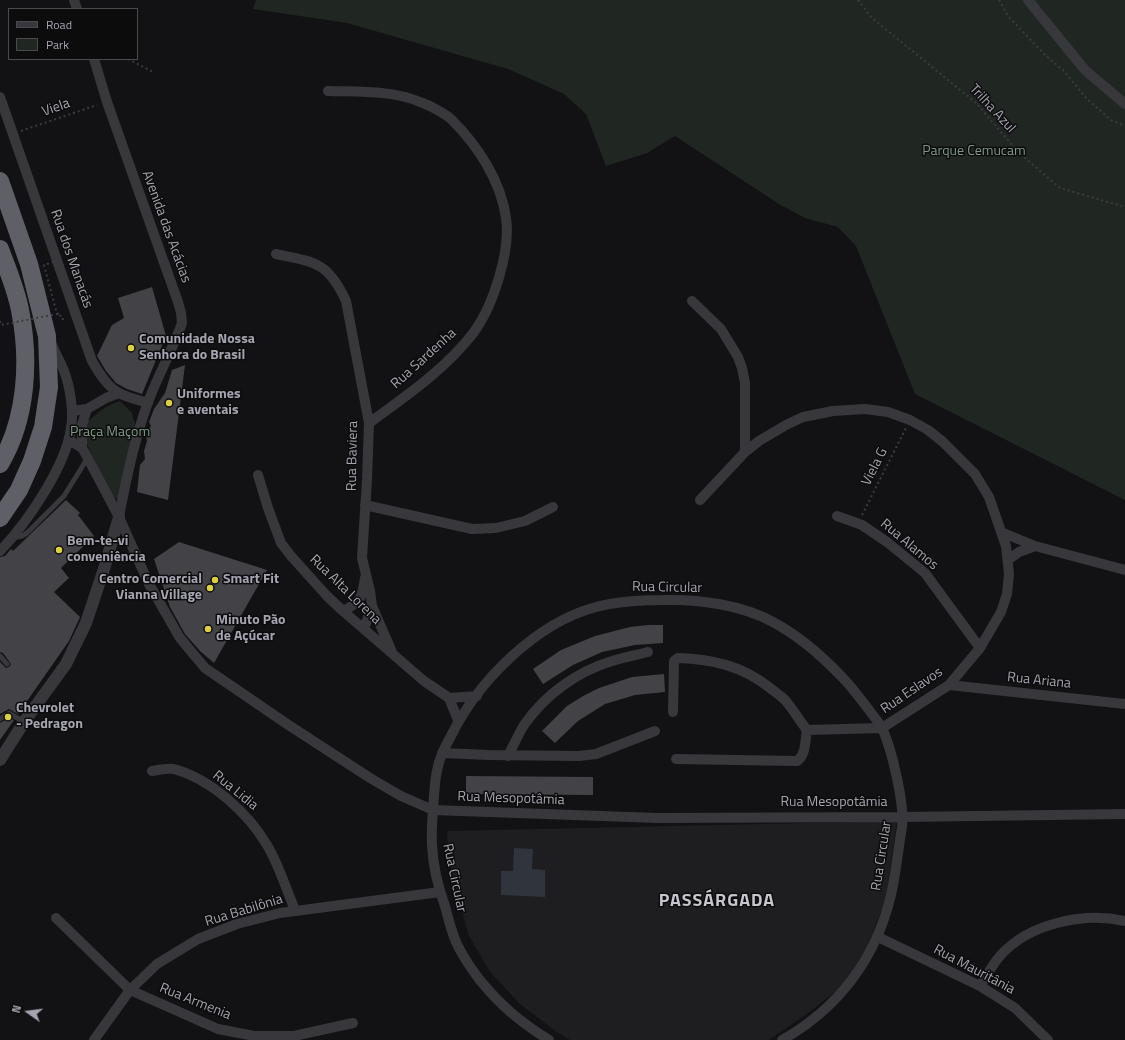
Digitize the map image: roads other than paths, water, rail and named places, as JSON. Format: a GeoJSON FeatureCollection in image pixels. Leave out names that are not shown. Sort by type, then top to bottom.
{"type":"FeatureCollection","features":[{"type":"Feature","properties":{"kind":"highway"},"geometry":{"type":"LineString","coordinates":[[0,181],[29,264],[47,336],[49,387],[42,427],[32,461],[19,490],[0,518]]}},
{"type":"Feature","properties":{"kind":"highway"},"geometry":{"type":"LineString","coordinates":[[0,249],[17,297],[26,356],[24,392],[18,421],[7,453],[0,464]]}},
{"type":"Feature","properties":{"kind":"street"},"geometry":{"type":"LineString","coordinates":[[1028,0],[1085,70],[1125,104]]}},
{"type":"Feature","properties":{"kind":"street","name":"Avenida das Acácias"},"geometry":{"type":"LineString","coordinates":[[94,60],[107,102],[181,313],[182,323],[148,403],[129,466],[119,517]]}},
{"type":"Feature","properties":{"kind":"street","name":"Rua Sardenha"},"geometry":{"type":"LineString","coordinates":[[328,91],[396,94],[421,102],[451,118],[477,149],[498,184],[506,219],[506,248],[492,300],[474,332],[454,355],[426,380],[369,423]]}},
{"type":"Feature","properties":{"kind":"street","name":"Rua dos Manacás"},"geometry":{"type":"LineString","coordinates":[[0,97],[92,361],[108,384],[119,393],[148,403]]}},
{"type":"Feature","properties":{"kind":"street","name":"Rua Baviera"},"geometry":{"type":"LineString","coordinates":[[276,254],[309,261],[328,272],[339,285],[346,301],[369,423],[368,467],[362,558],[372,606],[393,654]]}},
{"type":"Feature","properties":{"kind":"street"},"geometry":{"type":"LineString","coordinates":[[692,301],[721,329],[738,357],[742,368],[745,382],[745,452]]}},
{"type":"Feature","properties":{"kind":"street"},"geometry":{"type":"LineString","coordinates":[[0,551],[12,538],[39,502],[56,470],[68,440],[71,427],[72,410],[65,372],[47,336]]}},
{"type":"Feature","properties":{"kind":"street"},"geometry":{"type":"LineString","coordinates":[[72,410],[87,410],[106,398],[119,393]]}},
{"type":"Feature","properties":{"kind":"street","name":"Rua Eslavos"},"geometry":{"type":"LineString","coordinates":[[700,500],[745,452],[786,425],[803,417],[833,411],[865,409],[888,412],[910,420],[928,430],[943,442],[975,474],[989,497],[1006,546],[1009,574],[1007,594],[1001,612],[980,648],[949,685],[882,728]]}},
{"type":"Feature","properties":{"kind":"street"},"geometry":{"type":"LineString","coordinates":[[82,448],[82,425],[87,410]]}},
{"type":"Feature","properties":{"kind":"street"},"geometry":{"type":"LineString","coordinates":[[68,440],[82,448]]}},
{"type":"Feature","properties":{"kind":"street","name":"Rua Mesopotâmia"},"geometry":{"type":"LineString","coordinates":[[82,448],[119,517],[149,584],[180,638],[205,668],[370,778],[401,796],[433,810],[657,818],[1125,814]]}},
{"type":"Feature","properties":{"kind":"street","name":"Rua Alta Lorena"},"geometry":{"type":"LineString","coordinates":[[258,475],[281,543],[291,556],[327,596],[343,611],[424,681],[449,698]]}},
{"type":"Feature","properties":{"kind":"street"},"geometry":{"type":"LineString","coordinates":[[365,505],[472,529],[496,528],[525,521],[553,507]]}},
{"type":"Feature","properties":{"kind":"street","name":"Rua Alamos"},"geometry":{"type":"LineString","coordinates":[[838,516],[858,524],[888,542],[925,573],[980,648]]}},
{"type":"Feature","properties":{"kind":"street"},"geometry":{"type":"LineString","coordinates":[[0,760],[24,722],[66,664],[86,623],[119,517]]}},
{"type":"Feature","properties":{"kind":"street"},"geometry":{"type":"LineString","coordinates":[[1001,532],[1035,546],[1125,570]]}},
{"type":"Feature","properties":{"kind":"street"},"geometry":{"type":"LineString","coordinates":[[1008,560],[1019,552],[1035,546]]}},
{"type":"Feature","properties":{"kind":"street"},"geometry":{"type":"LineString","coordinates":[[343,611],[359,601],[366,576]]}},
{"type":"Feature","properties":{"kind":"street","name":"Rua Circular"},"geometry":{"type":"LineString","coordinates":[[549,1040],[516,1018],[496,1000],[468,965],[456,943],[440,892],[432,845],[433,810],[437,771],[442,753],[458,720],[498,668],[534,638],[558,622],[594,607],[629,600],[678,599],[706,602],[747,611],[771,621],[798,637],[825,659],[852,688],[882,728],[894,764],[903,817],[891,895],[878,937],[862,966],[823,1012],[799,1030],[782,1040]]}},
{"type":"Feature","properties":{"kind":"street","name":"Rua Baviera"},"geometry":{"type":"LineString","coordinates":[[364,629],[372,606]]}},
{"type":"Feature","properties":{"kind":"street"},"geometry":{"type":"LineString","coordinates":[[508,756],[523,726],[541,704],[555,691],[579,674],[605,664],[648,652]]}},
{"type":"Feature","properties":{"kind":"street"},"geometry":{"type":"LineString","coordinates":[[673,712],[674,661],[678,658],[694,658],[725,664],[743,670],[760,680],[784,700],[807,730],[803,754],[801,759],[797,762],[676,759]]}},
{"type":"Feature","properties":{"kind":"street","name":"Rua Ariana"},"geometry":{"type":"LineString","coordinates":[[949,685],[1125,704]]}},
{"type":"Feature","properties":{"kind":"street"},"geometry":{"type":"LineString","coordinates":[[458,720],[449,698],[477,696]]}},
{"type":"Feature","properties":{"kind":"street"},"geometry":{"type":"LineString","coordinates":[[807,730],[882,728]]}},
{"type":"Feature","properties":{"kind":"street"},"geometry":{"type":"LineString","coordinates":[[442,753],[508,756],[578,756],[596,754],[655,731]]}},
{"type":"Feature","properties":{"kind":"street","name":"Rua Lidia"},"geometry":{"type":"LineString","coordinates":[[152,770],[172,769],[192,776],[223,796],[247,816],[268,846],[295,910]]}},
{"type":"Feature","properties":{"kind":"street","name":"Rua Babilônia"},"geometry":{"type":"LineString","coordinates":[[94,1040],[130,990],[157,964],[198,939],[237,924],[295,910],[440,892]]}},
{"type":"Feature","properties":{"kind":"street","name":"Rua Armenia"},"geometry":{"type":"LineString","coordinates":[[56,918],[130,990],[218,1029],[254,1036],[294,1036],[353,1023]]}},
{"type":"Feature","properties":{"kind":"street"},"geometry":{"type":"LineString","coordinates":[[980,986],[1000,956],[1021,938],[1047,926],[1076,920],[1099,918],[1125,922]]}},
{"type":"Feature","properties":{"kind":"street","name":"Rua Mauritânia"},"geometry":{"type":"LineString","coordinates":[[878,937],[980,986],[1015,1008],[1048,1040]]}},
{"type":"Feature","properties":{"kind":"lane"},"geometry":{"type":"LineString","coordinates":[[12,538],[27,534],[64,496],[87,458]]}},
{"type":"Feature","properties":{"kind":"lane"},"geometry":{"type":"LineString","coordinates":[[0,656],[7,664]]}},
{"type":"Feature","properties":{"kind":"lane"},"geometry":{"type":"LineString","coordinates":[[0,719],[9,713],[24,722]]}},
{"type":"Feature","properties":{"kind":"place","name":"Comunidade Nossa Senhora do Brasil"},"geometry":{"type":"Point","coordinates":[131,348]}},
{"type":"Feature","properties":{"kind":"place","name":"Uniformes e aventais"},"geometry":{"type":"Point","coordinates":[169,403]}},
{"type":"Feature","properties":{"kind":"place","name":"Bem-te-vi conveniência"},"geometry":{"type":"Point","coordinates":[59,550]}},
{"type":"Feature","properties":{"kind":"place","name":"Smart Fit"},"geometry":{"type":"Point","coordinates":[215,580]}},
{"type":"Feature","properties":{"kind":"place","name":"Centro Comercial Vianna Village"},"geometry":{"type":"Point","coordinates":[210,588]}},
{"type":"Feature","properties":{"kind":"place","name":"Minuto Pão de Açúcar"},"geometry":{"type":"Point","coordinates":[208,629]}},
{"type":"Feature","properties":{"kind":"place","name":"Chevrolet - Pedragon"},"geometry":{"type":"Point","coordinates":[8,717]}},
{"type":"Feature","properties":{"kind":"district","name":"PASSÁRGADA"},"geometry":{"type":"Point","coordinates":[717,902]}},
{"type":"Feature","properties":{"kind":"park label","name":"Parque Cemucam"},"geometry":{"type":"Point","coordinates":[974,152]}},
{"type":"Feature","properties":{"kind":"park label","name":"Praça Maçom"},"geometry":{"type":"Point","coordinates":[110,433]}}]}
